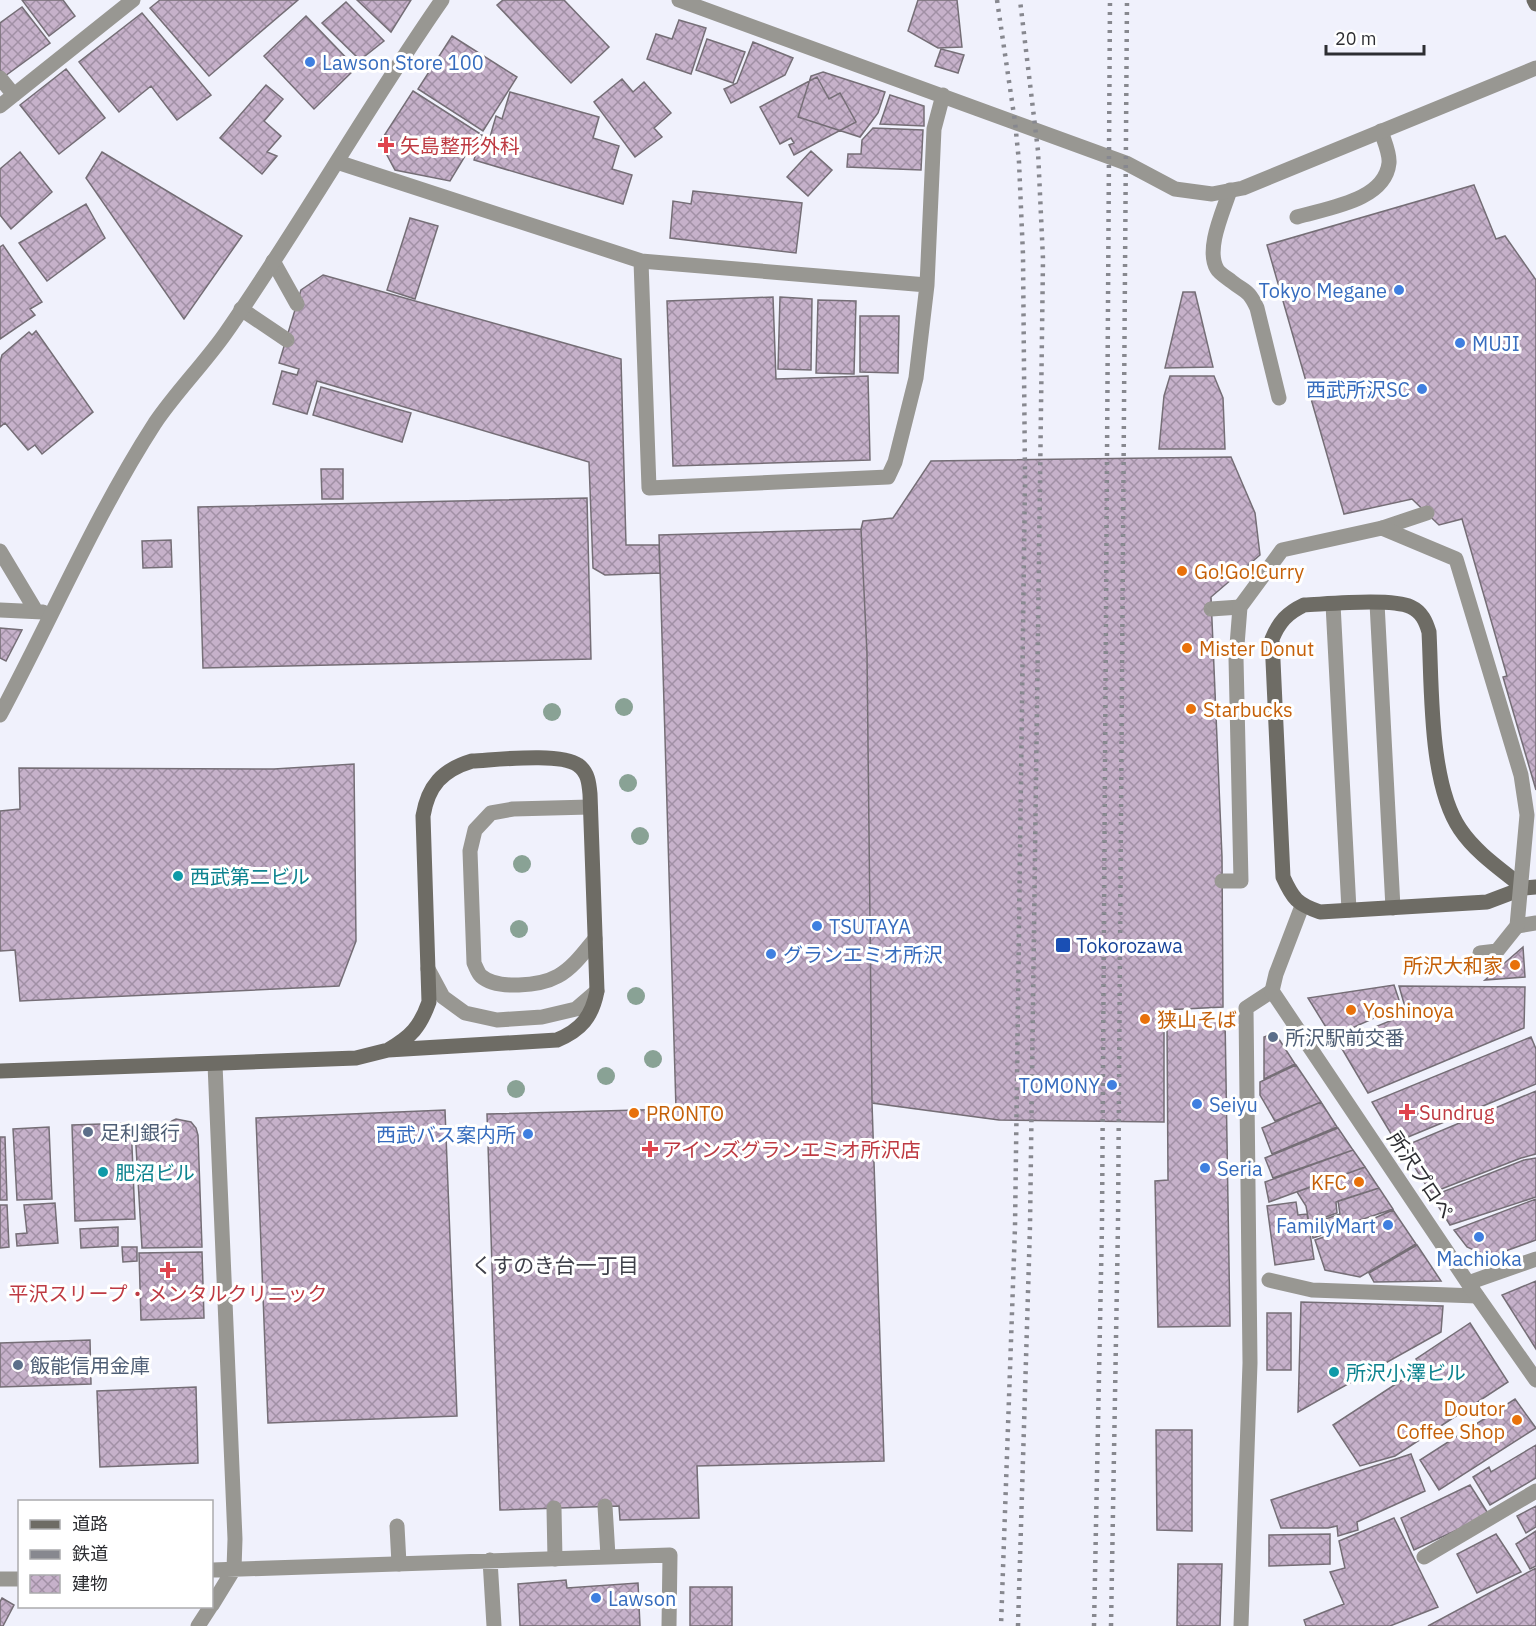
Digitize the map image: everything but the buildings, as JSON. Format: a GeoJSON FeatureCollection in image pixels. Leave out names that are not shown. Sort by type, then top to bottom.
{"type":"FeatureCollection","features":[{"type":"Feature","properties":{"kind":"street"},"geometry":{"type":"LineString","coordinates":[[0,106],[133,0]]}},
{"type":"Feature","properties":{"kind":"street"},"geometry":{"type":"LineString","coordinates":[[0,715],[44,612],[156,422],[224,335],[442,0]]}},
{"type":"Feature","properties":{"kind":"street"},"geometry":{"type":"LineString","coordinates":[[679,0],[1132,166],[1175,189],[1212,194],[1243,188],[1536,68]]}},
{"type":"Feature","properties":{"kind":"street"},"geometry":{"type":"LineString","coordinates":[[1534,0],[1536,4]]}},
{"type":"Feature","properties":{"kind":"street"},"geometry":{"type":"LineString","coordinates":[[0,78],[14,95]]}},
{"type":"Feature","properties":{"kind":"street"},"geometry":{"type":"LineString","coordinates":[[641,261],[649,488],[888,477],[895,462],[916,378],[927,285],[934,129],[943,95]]}},
{"type":"Feature","properties":{"kind":"street"},"geometry":{"type":"LineString","coordinates":[[1297,217],[1366,196],[1380,184],[1387,172],[1389,160],[1381,131]]}},
{"type":"Feature","properties":{"kind":"street"},"geometry":{"type":"LineString","coordinates":[[337,162],[641,261],[927,285]]}},
{"type":"Feature","properties":{"kind":"street"},"geometry":{"type":"LineString","coordinates":[[1230,190],[1215,235],[1213,253],[1216,268],[1230,281],[1251,294],[1257,308],[1279,398]]}},
{"type":"Feature","properties":{"kind":"street"},"geometry":{"type":"LineString","coordinates":[[273,261],[297,304]]}},
{"type":"Feature","properties":{"kind":"street"},"geometry":{"type":"LineString","coordinates":[[241,309],[287,340]]}},
{"type":"Feature","properties":{"kind":"street"},"geometry":{"type":"LineString","coordinates":[[1222,881],[1241,881],[1236,658],[1240,607],[1282,550],[1382,528],[1427,513]]}},
{"type":"Feature","properties":{"kind":"street"},"geometry":{"type":"LineString","coordinates":[[1382,528],[1456,559],[1521,775],[1530,844],[1517,926],[1497,951],[1480,953]]}},
{"type":"Feature","properties":{"kind":"street"},"geometry":{"type":"LineString","coordinates":[[0,551],[44,612]]}},
{"type":"Feature","properties":{"kind":"street"},"geometry":{"type":"LineString","coordinates":[[1396,602],[1413,607],[1425,619],[1429,633],[1435,743],[1440,775],[1449,808],[1460,830],[1482,854],[1530,888],[1487,902],[1320,912],[1302,906],[1290,892],[1283,877],[1272,639],[1278,625],[1290,611],[1304,605],[1396,602]]}},
{"type":"Feature","properties":{"kind":"street"},"geometry":{"type":"LineString","coordinates":[[1377,603],[1393,908]]}},
{"type":"Feature","properties":{"kind":"street"},"geometry":{"type":"LineString","coordinates":[[1333,604],[1349,910]]}},
{"type":"Feature","properties":{"kind":"street"},"geometry":{"type":"LineString","coordinates":[[1212,609],[1240,607]]}},
{"type":"Feature","properties":{"kind":"street"},"geometry":{"type":"LineString","coordinates":[[0,610],[44,612]]}},
{"type":"Feature","properties":{"kind":"street"},"geometry":{"type":"LineString","coordinates":[[0,1071],[356,1058],[388,1050],[557,1040],[571,1034],[584,1024],[594,1007],[597,992],[588,777],[579,765],[564,758],[472,761],[461,764],[433,785],[426,799],[423,816],[429,1002],[421,1022],[405,1040],[388,1050]]}},
{"type":"Feature","properties":{"kind":"street"},"geometry":{"type":"LineString","coordinates":[[590,807],[513,809],[491,813],[475,830],[470,851],[474,963],[480,975],[498,985],[538,983],[559,975],[582,955],[595,939]]}},
{"type":"Feature","properties":{"kind":"street"},"geometry":{"type":"LineString","coordinates":[[1241,1626],[1250,1363],[1246,1008],[1272,991],[1276,974],[1302,906]]}},
{"type":"Feature","properties":{"kind":"street"},"geometry":{"type":"LineString","coordinates":[[1517,926],[1536,923]]}},
{"type":"Feature","properties":{"kind":"street"},"geometry":{"type":"LineString","coordinates":[[428,969],[443,997],[465,1013],[497,1020],[542,1017],[576,1009],[597,992]]}},
{"type":"Feature","properties":{"kind":"street","name":"所沢プロペ"},"geometry":{"type":"LineString","coordinates":[[1272,991],[1472,1289],[1536,1380]]}},
{"type":"Feature","properties":{"kind":"street"},"geometry":{"type":"LineString","coordinates":[[213,1603],[234,1569],[235,1539],[216,1064]]}},
{"type":"Feature","properties":{"kind":"street"},"geometry":{"type":"LineString","coordinates":[[1269,1280],[1312,1290],[1472,1289],[1536,1258]]}},
{"type":"Feature","properties":{"kind":"street"},"geometry":{"type":"LineString","coordinates":[[1424,1557],[1536,1491]]}},
{"type":"Feature","properties":{"kind":"street"},"geometry":{"type":"LineString","coordinates":[[605,1506],[608,1556]]}},
{"type":"Feature","properties":{"kind":"street"},"geometry":{"type":"LineString","coordinates":[[554,1508],[555,1558]]}},
{"type":"Feature","properties":{"kind":"street"},"geometry":{"type":"LineString","coordinates":[[397,1526],[399,1564]]}},
{"type":"Feature","properties":{"kind":"street"},"geometry":{"type":"LineString","coordinates":[[213,1570],[670,1555],[669,1626]]}},
{"type":"Feature","properties":{"kind":"street"},"geometry":{"type":"LineString","coordinates":[[490,1560],[494,1626]]}},
{"type":"Feature","properties":{"kind":"street"},"geometry":{"type":"LineString","coordinates":[[0,1579],[18,1578]]}},
{"type":"Feature","properties":{"kind":"street"},"geometry":{"type":"LineString","coordinates":[[198,1626],[210,1608]]}},
{"type":"Feature","properties":{"kind":"railway"},"geometry":{"type":"LineString","coordinates":[[997,0],[1019,162],[1023,255],[1025,480],[1015,1227],[1001,1626]]}},
{"type":"Feature","properties":{"kind":"railway"},"geometry":{"type":"LineString","coordinates":[[1018,1626],[1030,1226],[1043,259],[1038,151],[1020,0]]}},
{"type":"Feature","properties":{"kind":"railway"},"geometry":{"type":"LineString","coordinates":[[1094,1626],[1102,1224],[1110,0]]}},
{"type":"Feature","properties":{"kind":"railway"},"geometry":{"type":"LineString","coordinates":[[1111,1626],[1118,1224],[1127,0]]}},
{"type":"Feature","properties":{"kind":"place","name":"Lawson Store 100"},"geometry":{"type":"Point","coordinates":[310,62]}},
{"type":"Feature","properties":{"kind":"place","name":"矢島整形外科"},"geometry":{"type":"Point","coordinates":[386,145]}},
{"type":"Feature","properties":{"kind":"place","name":"Tokyo Megane"},"geometry":{"type":"Point","coordinates":[1399,290]}},
{"type":"Feature","properties":{"kind":"place","name":"MUJI"},"geometry":{"type":"Point","coordinates":[1460,343]}},
{"type":"Feature","properties":{"kind":"place","name":"西武所沢SC"},"geometry":{"type":"Point","coordinates":[1422,389]}},
{"type":"Feature","properties":{"kind":"place","name":"Go!Go!Curry"},"geometry":{"type":"Point","coordinates":[1182,571]}},
{"type":"Feature","properties":{"kind":"place","name":"Mister Donut"},"geometry":{"type":"Point","coordinates":[1187,648]}},
{"type":"Feature","properties":{"kind":"place","name":"Starbucks"},"geometry":{"type":"Point","coordinates":[1191,709]}},
{"type":"Feature","properties":{"kind":"place","name":"西武第二ビル"},"geometry":{"type":"Point","coordinates":[178,876]}},
{"type":"Feature","properties":{"kind":"place","name":"TSUTAYA"},"geometry":{"type":"Point","coordinates":[817,926]}},
{"type":"Feature","properties":{"kind":"place","name":"Tokorozawa"},"geometry":{"type":"Point","coordinates":[1063,945]}},
{"type":"Feature","properties":{"kind":"place","name":"グランエミオ所沢"},"geometry":{"type":"Point","coordinates":[771,954]}},
{"type":"Feature","properties":{"kind":"place","name":"所沢大和家"},"geometry":{"type":"Point","coordinates":[1515,965]}},
{"type":"Feature","properties":{"kind":"place","name":"Yoshinoya"},"geometry":{"type":"Point","coordinates":[1351,1010]}},
{"type":"Feature","properties":{"kind":"place","name":"狭山そば"},"geometry":{"type":"Point","coordinates":[1145,1019]}},
{"type":"Feature","properties":{"kind":"place","name":"所沢駅前交番"},"geometry":{"type":"Point","coordinates":[1273,1037]}},
{"type":"Feature","properties":{"kind":"place","name":"TOMONY"},"geometry":{"type":"Point","coordinates":[1112,1085]}},
{"type":"Feature","properties":{"kind":"place","name":"Seiyu"},"geometry":{"type":"Point","coordinates":[1197,1104]}},
{"type":"Feature","properties":{"kind":"place","name":"Sundrug"},"geometry":{"type":"Point","coordinates":[1407,1112]}},
{"type":"Feature","properties":{"kind":"place","name":"PRONTO"},"geometry":{"type":"Point","coordinates":[634,1113]}},
{"type":"Feature","properties":{"kind":"place","name":"足利銀行"},"geometry":{"type":"Point","coordinates":[88,1132]}},
{"type":"Feature","properties":{"kind":"place","name":"西武バス案内所"},"geometry":{"type":"Point","coordinates":[528,1134]}},
{"type":"Feature","properties":{"kind":"place","name":"アインズグランエミオ所沢店"},"geometry":{"type":"Point","coordinates":[650,1149]}},
{"type":"Feature","properties":{"kind":"place","name":"Seria"},"geometry":{"type":"Point","coordinates":[1205,1168]}},
{"type":"Feature","properties":{"kind":"place","name":"肥沼ビル"},"geometry":{"type":"Point","coordinates":[103,1172]}},
{"type":"Feature","properties":{"kind":"place","name":"KFC"},"geometry":{"type":"Point","coordinates":[1359,1182]}},
{"type":"Feature","properties":{"kind":"place","name":"FamilyMart"},"geometry":{"type":"Point","coordinates":[1388,1225]}},
{"type":"Feature","properties":{"kind":"place","name":"Machioka"},"geometry":{"type":"Point","coordinates":[1479,1237]}},
{"type":"Feature","properties":{"kind":"place","name":"平沢スリープ・メンタルクリニック"},"geometry":{"type":"Point","coordinates":[168,1270]}},
{"type":"Feature","properties":{"kind":"place","name":"飯能信用金庫"},"geometry":{"type":"Point","coordinates":[18,1365]}},
{"type":"Feature","properties":{"kind":"place","name":"所沢小澤ビル"},"geometry":{"type":"Point","coordinates":[1334,1372]}},
{"type":"Feature","properties":{"kind":"place","name":"Doutor Coffee Shop"},"geometry":{"type":"Point","coordinates":[1517,1420]}},
{"type":"Feature","properties":{"kind":"place","name":"Lawson"},"geometry":{"type":"Point","coordinates":[596,1598]}},
{"type":"Feature","properties":{"kind":"district","name":"くすのき台一丁目"},"geometry":{"type":"Point","coordinates":[555,1265]}}]}
